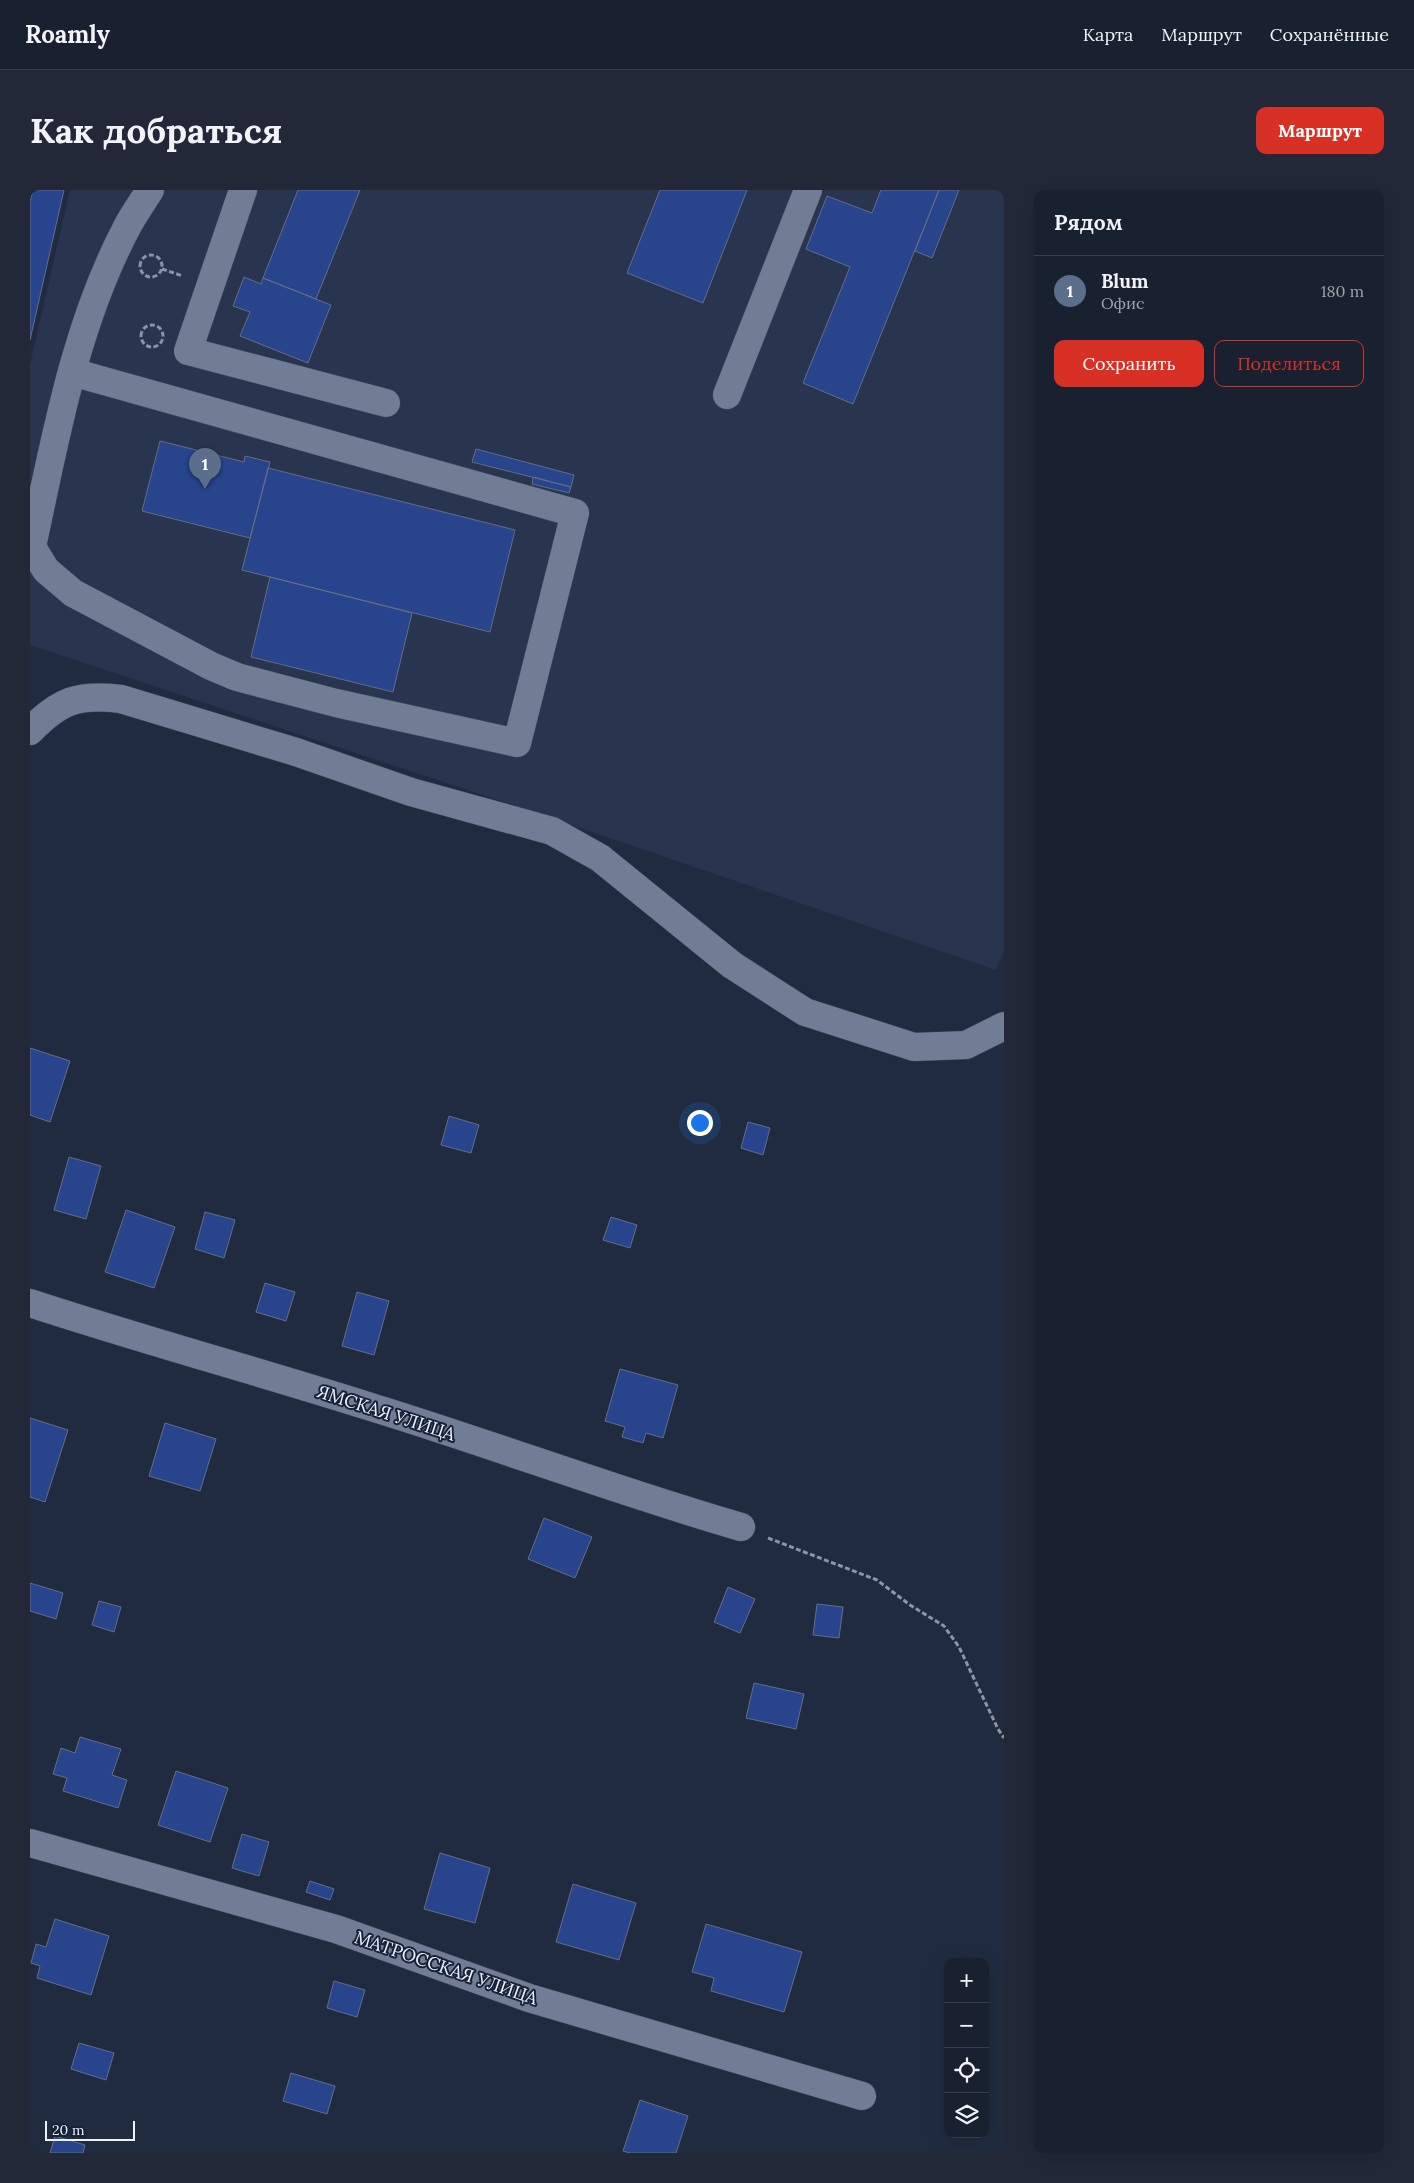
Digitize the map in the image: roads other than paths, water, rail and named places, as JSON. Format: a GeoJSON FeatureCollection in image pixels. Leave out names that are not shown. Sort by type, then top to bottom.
{"type":"FeatureCollection","features":[{"type":"Feature","properties":{"kind":"street"},"geometry":{"type":"LineString","coordinates":[[72,372],[575,513],[517,743],[336,703],[237,677],[210,666],[73,593],[46,570],[31,551],[58,424],[72,372],[92,307],[126,228],[150,190]]}},
{"type":"Feature","properties":{"kind":"street"},"geometry":{"type":"LineString","coordinates":[[244,190],[188,351],[386,403]]}},
{"type":"Feature","properties":{"kind":"street"},"geometry":{"type":"LineString","coordinates":[[727,395],[808,190]]}},
{"type":"Feature","properties":{"kind":"street"},"geometry":{"type":"LineString","coordinates":[[30,731],[46,714],[70,700],[96,696],[121,699],[287,749],[411,792],[552,831],[600,858],[732,965],[805,1012],[914,1047],[966,1046],[1004,1026]]}},
{"type":"Feature","properties":{"kind":"street","name":"ЯМСКАЯ УЛИЦА"},"geometry":{"type":"LineString","coordinates":[[30,1303],[139,1339],[371,1407],[670,1506],[741,1527]]}},
{"type":"Feature","properties":{"kind":"street","name":"МАТРОССКАЯ УЛИЦА"},"geometry":{"type":"LineString","coordinates":[[30,1843],[336,1929],[529,1998],[862,2096]]}},
{"type":"Feature","properties":{"kind":"place","name":"Blum"},"geometry":{"type":"Point","coordinates":[205,489]}}]}
